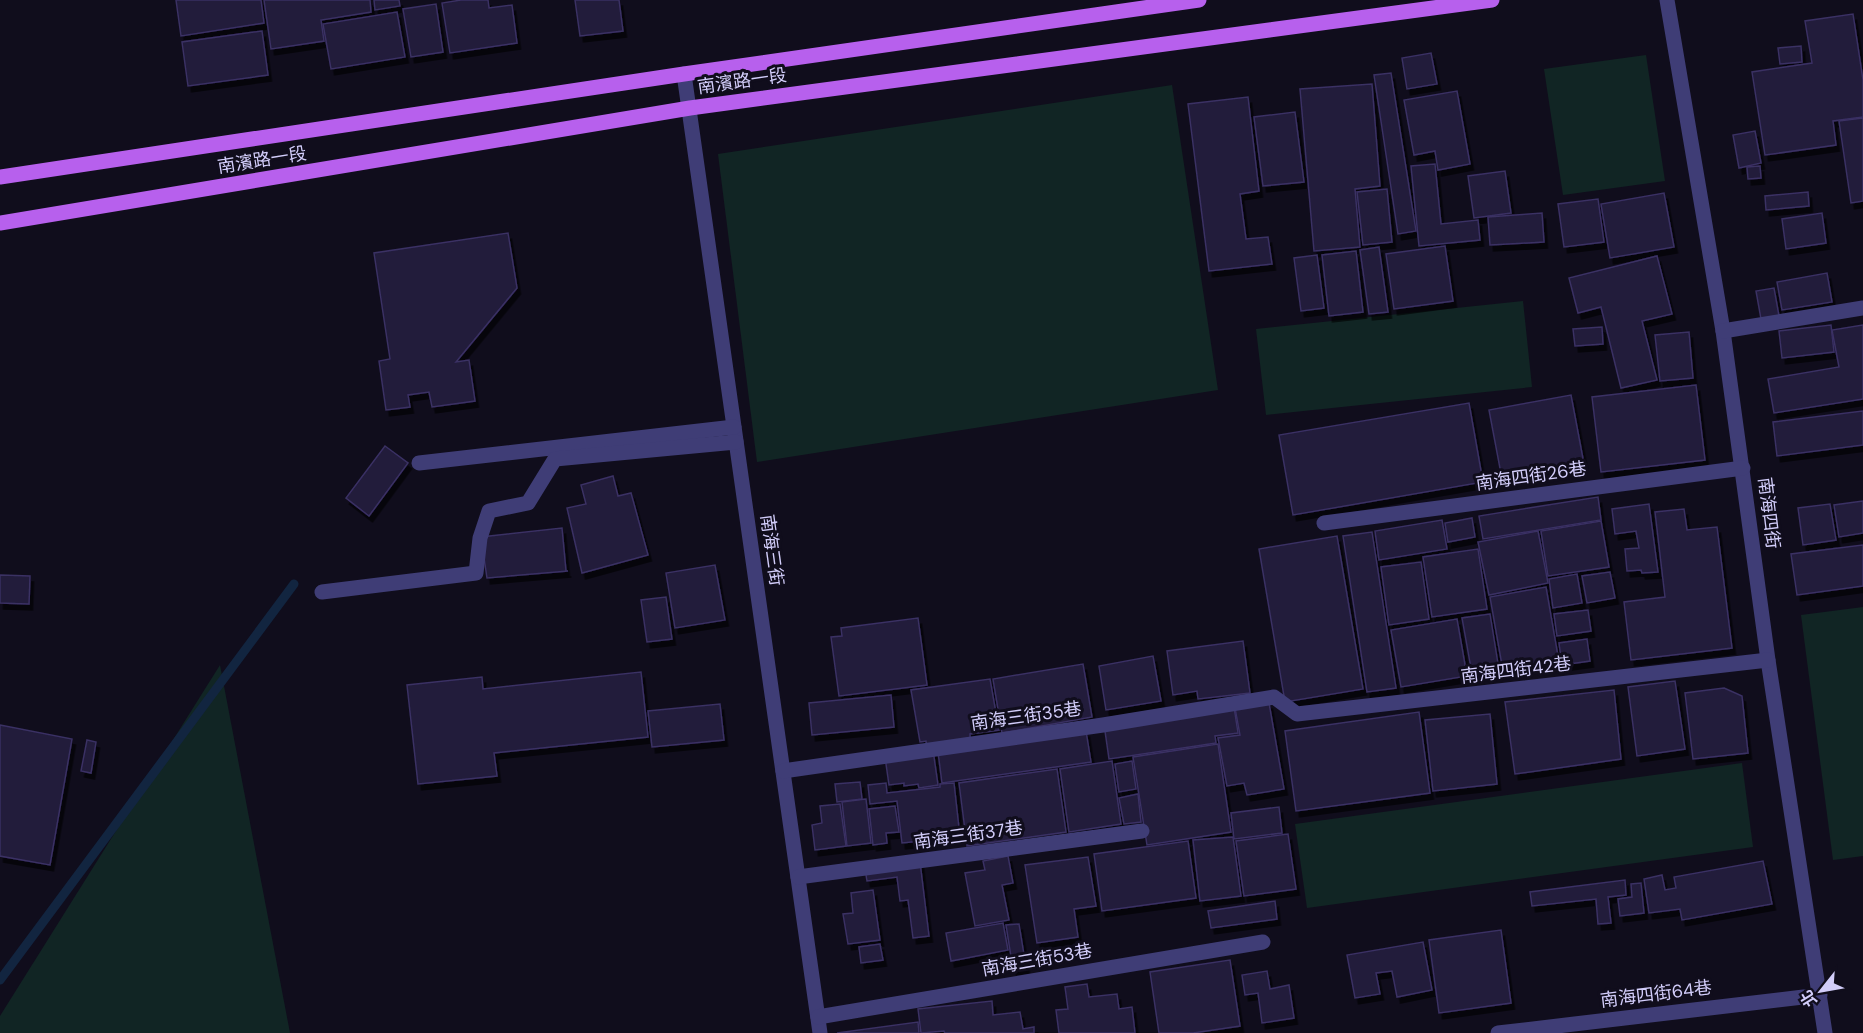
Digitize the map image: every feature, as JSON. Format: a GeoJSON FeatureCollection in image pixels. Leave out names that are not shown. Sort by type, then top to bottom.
{"type":"FeatureCollection","features":[{"type":"Feature","properties":{"kind":"main road","name":"南濱路一段"},"geometry":{"type":"LineString","coordinates":[[0,177],[684,74],[1199,0]]}},
{"type":"Feature","properties":{"kind":"main road","name":"南濱路一段"},"geometry":{"type":"LineString","coordinates":[[0,223],[690,108],[1492,0]]}},
{"type":"Feature","properties":{"kind":"street","name":"南海四街"},"geometry":{"type":"LineString","coordinates":[[1667,0],[1723,331],[1768,660],[1825,1033]]}},
{"type":"Feature","properties":{"kind":"street","name":"南海三街"},"geometry":{"type":"LineString","coordinates":[[684,74],[820,1033]]}},
{"type":"Feature","properties":{"kind":"street"},"geometry":{"type":"LineString","coordinates":[[1723,331],[1863,308]]}},
{"type":"Feature","properties":{"kind":"street"},"geometry":{"type":"LineString","coordinates":[[419,463],[735,434]]}},
{"type":"Feature","properties":{"kind":"street"},"geometry":{"type":"LineString","coordinates":[[322,592],[476,573],[480,538],[489,511],[528,503],[555,459],[735,434]]}},
{"type":"Feature","properties":{"kind":"street","name":"南海四街26巷"},"geometry":{"type":"LineString","coordinates":[[1324,523],[1743,468]]}},
{"type":"Feature","properties":{"kind":"street","name":"南海四街42巷"},"geometry":{"type":"LineString","coordinates":[[1274,697],[1297,714],[1768,660]]}},
{"type":"Feature","properties":{"kind":"street","name":"南海三街35巷"},"geometry":{"type":"LineString","coordinates":[[783,771],[1103,725],[1274,697]]}},
{"type":"Feature","properties":{"kind":"street","name":"南海三街37巷"},"geometry":{"type":"LineString","coordinates":[[798,877],[1142,831]]}},
{"type":"Feature","properties":{"kind":"street","name":"南海三街53巷"},"geometry":{"type":"LineString","coordinates":[[818,1017],[1263,942]]}},
{"type":"Feature","properties":{"kind":"street","name":"南海四街64巷"},"geometry":{"type":"LineString","coordinates":[[1498,1033],[1820,994]]}},
{"type":"Feature","properties":{"kind":"green space"},"geometry":{"type":"Polygon","coordinates":[[[1646,55],[1665,181],[1563,195],[1544,69],[1646,55]]]}},
{"type":"Feature","properties":{"kind":"green space"},"geometry":{"type":"Polygon","coordinates":[[[1172,85],[1218,390],[757,462],[718,154],[1172,85]]]}},
{"type":"Feature","properties":{"kind":"green space"},"geometry":{"type":"Polygon","coordinates":[[[1523,301],[1532,387],[1266,415],[1256,329],[1523,301]]]}},
{"type":"Feature","properties":{"kind":"green space"},"geometry":{"type":"Polygon","coordinates":[[[1863,607],[1863,856],[1833,860],[1801,615],[1863,607]]]}},
{"type":"Feature","properties":{"kind":"green space"},"geometry":{"type":"Polygon","coordinates":[[[220,665],[290,1033],[0,1033],[0,1016],[220,665]]]}},
{"type":"Feature","properties":{"kind":"green space"},"geometry":{"type":"Polygon","coordinates":[[[1742,763],[1753,847],[1307,908],[1295,824],[1742,763]]]}},
{"type":"Feature","properties":{"kind":"building"},"geometry":{"type":"Polygon","coordinates":[[[176,0],[261,0],[264,23],[181,36],[176,0]]]}},
{"type":"Feature","properties":{"kind":"building"},"geometry":{"type":"Polygon","coordinates":[[[264,0],[370,0],[371,12],[321,20],[324,41],[271,49],[264,0]]]}},
{"type":"Feature","properties":{"kind":"building"},"geometry":{"type":"Polygon","coordinates":[[[374,0],[399,0],[400,6],[375,10],[374,0]]]}},
{"type":"Feature","properties":{"kind":"building"},"geometry":{"type":"Polygon","coordinates":[[[488,0],[489,8],[512,5],[517,43],[450,53],[442,3],[488,0]]]}},
{"type":"Feature","properties":{"kind":"building"},"geometry":{"type":"Polygon","coordinates":[[[575,0],[619,0],[623,31],[580,36],[575,0]]]}},
{"type":"Feature","properties":{"kind":"building"},"geometry":{"type":"Polygon","coordinates":[[[436,4],[443,52],[411,57],[403,9],[436,4]]]}},
{"type":"Feature","properties":{"kind":"building"},"geometry":{"type":"Polygon","coordinates":[[[397,12],[405,57],[331,69],[323,24],[397,12]]]}},
{"type":"Feature","properties":{"kind":"building"},"geometry":{"type":"Polygon","coordinates":[[[1853,14],[1863,80],[1863,117],[1833,121],[1836,145],[1765,155],[1752,72],[1812,63],[1805,21],[1853,14]]]}},
{"type":"Feature","properties":{"kind":"building"},"geometry":{"type":"Polygon","coordinates":[[[262,31],[268,75],[188,86],[182,42],[262,31]]]}},
{"type":"Feature","properties":{"kind":"building"},"geometry":{"type":"Polygon","coordinates":[[[1801,46],[1802,62],[1780,64],[1778,48],[1801,46]]]}},
{"type":"Feature","properties":{"kind":"building"},"geometry":{"type":"Polygon","coordinates":[[[1431,53],[1437,84],[1407,89],[1402,58],[1431,53]]]}},
{"type":"Feature","properties":{"kind":"building"},"geometry":{"type":"Polygon","coordinates":[[[1391,73],[1416,231],[1398,234],[1374,75],[1391,73]]]}},
{"type":"Feature","properties":{"kind":"building"},"geometry":{"type":"Polygon","coordinates":[[[1372,84],[1380,186],[1355,189],[1360,247],[1314,251],[1300,89],[1372,84]]]}},
{"type":"Feature","properties":{"kind":"building"},"geometry":{"type":"Polygon","coordinates":[[[1457,91],[1470,164],[1438,170],[1435,151],[1414,155],[1404,100],[1457,91]]]}},
{"type":"Feature","properties":{"kind":"building"},"geometry":{"type":"Polygon","coordinates":[[[1248,97],[1259,191],[1240,194],[1246,239],[1268,237],[1272,264],[1209,271],[1188,104],[1248,97]]]}},
{"type":"Feature","properties":{"kind":"building"},"geometry":{"type":"Polygon","coordinates":[[[1295,112],[1304,182],[1263,186],[1254,117],[1295,112]]]}},
{"type":"Feature","properties":{"kind":"building"},"geometry":{"type":"Polygon","coordinates":[[[1863,118],[1863,201],[1851,203],[1839,121],[1863,118]]]}},
{"type":"Feature","properties":{"kind":"building"},"geometry":{"type":"Polygon","coordinates":[[[1755,131],[1761,163],[1739,168],[1733,135],[1755,131]]]}},
{"type":"Feature","properties":{"kind":"building"},"geometry":{"type":"Polygon","coordinates":[[[1435,164],[1441,224],[1478,220],[1480,240],[1419,246],[1411,166],[1435,164]]]}},
{"type":"Feature","properties":{"kind":"building"},"geometry":{"type":"Polygon","coordinates":[[[1760,166],[1761,178],[1748,179],[1747,167],[1760,166]]]}},
{"type":"Feature","properties":{"kind":"building"},"geometry":{"type":"Polygon","coordinates":[[[1505,171],[1511,213],[1474,218],[1468,176],[1505,171]]]}},
{"type":"Feature","properties":{"kind":"building"},"geometry":{"type":"Polygon","coordinates":[[[1387,189],[1392,242],[1363,245],[1357,192],[1387,189]]]}},
{"type":"Feature","properties":{"kind":"building"},"geometry":{"type":"Polygon","coordinates":[[[1808,192],[1809,206],[1766,210],[1765,196],[1808,192]]]}},
{"type":"Feature","properties":{"kind":"building"},"geometry":{"type":"Polygon","coordinates":[[[1664,193],[1674,247],[1610,258],[1601,204],[1664,193]]]}},
{"type":"Feature","properties":{"kind":"building"},"geometry":{"type":"Polygon","coordinates":[[[1598,199],[1604,242],[1564,247],[1558,204],[1598,199]]]}},
{"type":"Feature","properties":{"kind":"building"},"geometry":{"type":"Polygon","coordinates":[[[1542,213],[1544,242],[1490,245],[1488,217],[1542,213]]]}},
{"type":"Feature","properties":{"kind":"building"},"geometry":{"type":"Polygon","coordinates":[[[1822,213],[1826,243],[1786,249],[1782,219],[1822,213]]]}},
{"type":"Feature","properties":{"kind":"building"},"geometry":{"type":"Polygon","coordinates":[[[508,233],[517,288],[456,362],[469,360],[475,401],[432,407],[429,392],[408,395],[410,407],[386,410],[379,361],[390,359],[374,253],[508,233]]]}},
{"type":"Feature","properties":{"kind":"building"},"geometry":{"type":"Polygon","coordinates":[[[1445,246],[1453,301],[1394,309],[1386,254],[1445,246]]]}},
{"type":"Feature","properties":{"kind":"building"},"geometry":{"type":"Polygon","coordinates":[[[1379,247],[1388,312],[1369,314],[1360,250],[1379,247]]]}},
{"type":"Feature","properties":{"kind":"building"},"geometry":{"type":"Polygon","coordinates":[[[1356,251],[1363,312],[1329,316],[1322,255],[1356,251]]]}},
{"type":"Feature","properties":{"kind":"building"},"geometry":{"type":"Polygon","coordinates":[[[1317,255],[1324,308],[1301,311],[1294,258],[1317,255]]]}},
{"type":"Feature","properties":{"kind":"building"},"geometry":{"type":"Polygon","coordinates":[[[1657,256],[1672,314],[1642,321],[1657,380],[1621,388],[1601,307],[1578,313],[1569,278],[1657,256]]]}},
{"type":"Feature","properties":{"kind":"building"},"geometry":{"type":"Polygon","coordinates":[[[1827,273],[1832,302],[1782,310],[1777,282],[1827,273]]]}},
{"type":"Feature","properties":{"kind":"building"},"geometry":{"type":"Polygon","coordinates":[[[1774,288],[1779,316],[1761,319],[1756,291],[1774,288]]]}},
{"type":"Feature","properties":{"kind":"building"},"geometry":{"type":"Polygon","coordinates":[[[1831,325],[1834,352],[1782,358],[1779,331],[1831,325]]]}},
{"type":"Feature","properties":{"kind":"building"},"geometry":{"type":"Polygon","coordinates":[[[1863,325],[1863,399],[1774,413],[1768,379],[1839,367],[1832,330],[1863,325]]]}},
{"type":"Feature","properties":{"kind":"building"},"geometry":{"type":"Polygon","coordinates":[[[1602,327],[1603,344],[1575,346],[1573,329],[1602,327]]]}},
{"type":"Feature","properties":{"kind":"building"},"geometry":{"type":"Polygon","coordinates":[[[1689,332],[1693,378],[1660,381],[1655,335],[1689,332]]]}},
{"type":"Feature","properties":{"kind":"building"},"geometry":{"type":"Polygon","coordinates":[[[1696,385],[1705,460],[1601,472],[1592,397],[1696,385]]]}},
{"type":"Feature","properties":{"kind":"building"},"geometry":{"type":"Polygon","coordinates":[[[1571,395],[1584,464],[1502,479],[1489,410],[1571,395]]]}},
{"type":"Feature","properties":{"kind":"building"},"geometry":{"type":"Polygon","coordinates":[[[1469,403],[1483,482],[1293,515],[1279,435],[1469,403]]]}},
{"type":"Feature","properties":{"kind":"building"},"geometry":{"type":"Polygon","coordinates":[[[1863,411],[1863,445],[1777,456],[1773,422],[1863,411]]]}},
{"type":"Feature","properties":{"kind":"building"},"geometry":{"type":"Polygon","coordinates":[[[385,446],[408,463],[369,516],[346,498],[385,446]]]}},
{"type":"Feature","properties":{"kind":"building"},"geometry":{"type":"Polygon","coordinates":[[[613,476],[618,496],[631,493],[648,555],[582,573],[567,508],[586,504],[581,485],[613,476]]]}},
{"type":"Feature","properties":{"kind":"building"},"geometry":{"type":"Polygon","coordinates":[[[1598,497],[1601,520],[1483,539],[1479,516],[1598,497]]]}},
{"type":"Feature","properties":{"kind":"building"},"geometry":{"type":"Polygon","coordinates":[[[1863,501],[1863,533],[1839,537],[1834,505],[1863,501]]]}},
{"type":"Feature","properties":{"kind":"building"},"geometry":{"type":"Polygon","coordinates":[[[1649,504],[1658,572],[1627,571],[1625,549],[1639,548],[1636,531],[1615,534],[1612,509],[1649,504]]]}},
{"type":"Feature","properties":{"kind":"building"},"geometry":{"type":"Polygon","coordinates":[[[1830,504],[1836,540],[1803,545],[1798,508],[1830,504]]]}},
{"type":"Feature","properties":{"kind":"building"},"geometry":{"type":"Polygon","coordinates":[[[1684,509],[1687,530],[1717,527],[1732,648],[1631,660],[1624,602],[1665,597],[1655,512],[1684,509]]]}},
{"type":"Feature","properties":{"kind":"building"},"geometry":{"type":"Polygon","coordinates":[[[1472,518],[1475,537],[1448,542],[1445,523],[1472,518]]]}},
{"type":"Feature","properties":{"kind":"building"},"geometry":{"type":"Polygon","coordinates":[[[1442,520],[1447,549],[1379,560],[1375,531],[1442,520]]]}},
{"type":"Feature","properties":{"kind":"building"},"geometry":{"type":"Polygon","coordinates":[[[1601,521],[1609,567],[1548,576],[1541,531],[1601,521]]]}},
{"type":"Feature","properties":{"kind":"building"},"geometry":{"type":"Polygon","coordinates":[[[562,528],[566,571],[568,571],[487,578],[481,537],[562,528]]]}},
{"type":"Feature","properties":{"kind":"building"},"geometry":{"type":"Polygon","coordinates":[[[1538,531],[1548,583],[1489,595],[1478,542],[1538,531]]]}},
{"type":"Feature","properties":{"kind":"building"},"geometry":{"type":"Polygon","coordinates":[[[1372,532],[1396,688],[1367,692],[1343,536],[1372,532]]]}},
{"type":"Feature","properties":{"kind":"building"},"geometry":{"type":"Polygon","coordinates":[[[1337,536],[1363,689],[1285,702],[1259,549],[1337,536]]]}},
{"type":"Feature","properties":{"kind":"building"},"geometry":{"type":"Polygon","coordinates":[[[1863,545],[1863,586],[1797,595],[1791,554],[1863,545]]]}},
{"type":"Feature","properties":{"kind":"building"},"geometry":{"type":"Polygon","coordinates":[[[1478,549],[1487,609],[1432,617],[1423,557],[1478,549]]]}},
{"type":"Feature","properties":{"kind":"building"},"geometry":{"type":"Polygon","coordinates":[[[1421,562],[1429,619],[1389,625],[1381,567],[1421,562]]]}},
{"type":"Feature","properties":{"kind":"building"},"geometry":{"type":"Polygon","coordinates":[[[715,565],[725,620],[675,628],[666,573],[715,565]]]}},
{"type":"Feature","properties":{"kind":"building"},"geometry":{"type":"Polygon","coordinates":[[[1610,572],[1615,598],[1587,603],[1582,576],[1610,572]]]}},
{"type":"Feature","properties":{"kind":"building"},"geometry":{"type":"Polygon","coordinates":[[[1577,574],[1582,603],[1553,608],[1549,579],[1577,574]]]}},
{"type":"Feature","properties":{"kind":"building"},"geometry":{"type":"Polygon","coordinates":[[[0,575],[30,576],[29,604],[0,603],[0,575]]]}},
{"type":"Feature","properties":{"kind":"building"},"geometry":{"type":"Polygon","coordinates":[[[1546,587],[1559,662],[1503,671],[1490,597],[1546,587]]]}},
{"type":"Feature","properties":{"kind":"building"},"geometry":{"type":"Polygon","coordinates":[[[666,597],[672,639],[647,642],[641,600],[666,597]]]}},
{"type":"Feature","properties":{"kind":"building"},"geometry":{"type":"Polygon","coordinates":[[[1588,610],[1591,631],[1557,636],[1554,614],[1588,610]]]}},
{"type":"Feature","properties":{"kind":"building"},"geometry":{"type":"Polygon","coordinates":[[[1490,614],[1499,670],[1472,674],[1462,618],[1490,614]]]}},
{"type":"Feature","properties":{"kind":"building"},"geometry":{"type":"Polygon","coordinates":[[[918,618],[927,685],[839,696],[831,637],[842,636],[841,628],[918,618]]]}},
{"type":"Feature","properties":{"kind":"building"},"geometry":{"type":"Polygon","coordinates":[[[1457,619],[1467,676],[1401,687],[1391,630],[1457,619]]]}},
{"type":"Feature","properties":{"kind":"building"},"geometry":{"type":"Polygon","coordinates":[[[1587,639],[1590,661],[1562,665],[1559,643],[1587,639]]]}},
{"type":"Feature","properties":{"kind":"building"},"geometry":{"type":"Polygon","coordinates":[[[1243,641],[1250,693],[1198,699],[1197,691],[1173,695],[1167,651],[1243,641]]]}},
{"type":"Feature","properties":{"kind":"building"},"geometry":{"type":"Polygon","coordinates":[[[1153,656],[1161,701],[1106,710],[1099,666],[1153,656]]]}},
{"type":"Feature","properties":{"kind":"building"},"geometry":{"type":"Polygon","coordinates":[[[1083,664],[1092,717],[1002,733],[993,679],[1083,664]]]}},
{"type":"Feature","properties":{"kind":"building"},"geometry":{"type":"Polygon","coordinates":[[[641,672],[648,737],[494,753],[497,776],[418,784],[407,685],[482,677],[483,689],[641,672]]]}},
{"type":"Feature","properties":{"kind":"building"},"geometry":{"type":"Polygon","coordinates":[[[990,679],[999,730],[970,734],[970,741],[927,747],[926,741],[920,742],[911,690],[990,679]]]}},
{"type":"Feature","properties":{"kind":"building"},"geometry":{"type":"Polygon","coordinates":[[[1675,681],[1685,749],[1637,756],[1628,687],[1675,681]]]}},
{"type":"Feature","properties":{"kind":"building"},"geometry":{"type":"Polygon","coordinates":[[[1724,688],[1742,696],[1748,753],[1693,759],[1685,693],[1724,688]]]}},
{"type":"Feature","properties":{"kind":"building"},"geometry":{"type":"Polygon","coordinates":[[[1614,690],[1621,759],[1515,774],[1505,702],[1614,690]]]}},
{"type":"Feature","properties":{"kind":"building"},"geometry":{"type":"Polygon","coordinates":[[[891,695],[894,727],[812,735],[809,703],[891,695]]]}},
{"type":"Feature","properties":{"kind":"building"},"geometry":{"type":"Polygon","coordinates":[[[1269,703],[1284,789],[1247,795],[1244,783],[1227,786],[1218,738],[1240,735],[1235,708],[1269,703]]]}},
{"type":"Feature","properties":{"kind":"building"},"geometry":{"type":"Polygon","coordinates":[[[720,704],[724,740],[652,747],[648,711],[720,704]]]}},
{"type":"Feature","properties":{"kind":"building"},"geometry":{"type":"Polygon","coordinates":[[[1234,707],[1238,733],[1215,736],[1216,743],[1109,759],[1105,731],[1234,707]]]}},
{"type":"Feature","properties":{"kind":"building"},"geometry":{"type":"Polygon","coordinates":[[[1419,712],[1430,793],[1296,811],[1285,731],[1419,712]]]}},
{"type":"Feature","properties":{"kind":"building"},"geometry":{"type":"Polygon","coordinates":[[[1490,714],[1497,784],[1433,791],[1425,720],[1490,714]]]}},
{"type":"Feature","properties":{"kind":"building"},"geometry":{"type":"Polygon","coordinates":[[[0,725],[72,739],[50,865],[0,856],[0,725]]]}},
{"type":"Feature","properties":{"kind":"building"},"geometry":{"type":"Polygon","coordinates":[[[1086,731],[1091,762],[942,783],[938,752],[1086,731]]]}},
{"type":"Feature","properties":{"kind":"building"},"geometry":{"type":"Polygon","coordinates":[[[87,740],[96,742],[91,773],[81,771],[87,740]]]}},
{"type":"Feature","properties":{"kind":"building"},"geometry":{"type":"Polygon","coordinates":[[[1218,744],[1231,832],[1147,845],[1133,757],[1218,744]]]}},
{"type":"Feature","properties":{"kind":"building"},"geometry":{"type":"Polygon","coordinates":[[[933,750],[938,785],[919,788],[918,784],[889,785],[885,757],[933,750]]]}},
{"type":"Feature","properties":{"kind":"building"},"geometry":{"type":"Polygon","coordinates":[[[1112,761],[1121,824],[1069,832],[1060,769],[1112,761]]]}},
{"type":"Feature","properties":{"kind":"building"},"geometry":{"type":"Polygon","coordinates":[[[1132,761],[1136,789],[1119,792],[1115,764],[1132,761]]]}},
{"type":"Feature","properties":{"kind":"building"},"geometry":{"type":"Polygon","coordinates":[[[1057,769],[1066,832],[967,846],[959,783],[1057,769]]]}},
{"type":"Feature","properties":{"kind":"building"},"geometry":{"type":"Polygon","coordinates":[[[860,782],[862,799],[837,802],[835,784],[860,782]]]}},
{"type":"Feature","properties":{"kind":"building"},"geometry":{"type":"Polygon","coordinates":[[[886,783],[887,793],[940,787],[940,784],[954,783],[960,837],[902,843],[897,801],[870,804],[868,785],[886,783]]]}},
{"type":"Feature","properties":{"kind":"building"},"geometry":{"type":"Polygon","coordinates":[[[1138,794],[1141,822],[1124,824],[1119,798],[1138,794]]]}},
{"type":"Feature","properties":{"kind":"building"},"geometry":{"type":"Polygon","coordinates":[[[866,799],[871,843],[847,846],[842,802],[866,799]]]}},
{"type":"Feature","properties":{"kind":"building"},"geometry":{"type":"Polygon","coordinates":[[[840,804],[846,846],[815,850],[812,825],[822,823],[820,806],[840,804]]]}},
{"type":"Feature","properties":{"kind":"building"},"geometry":{"type":"Polygon","coordinates":[[[895,806],[899,832],[886,833],[887,843],[873,845],[869,809],[895,806]]]}},
{"type":"Feature","properties":{"kind":"building"},"geometry":{"type":"Polygon","coordinates":[[[1279,807],[1282,833],[1234,839],[1231,813],[1279,807]]]}},
{"type":"Feature","properties":{"kind":"building"},"geometry":{"type":"Polygon","coordinates":[[[1288,834],[1296,889],[1244,896],[1236,841],[1288,834]]]}},
{"type":"Feature","properties":{"kind":"building"},"geometry":{"type":"Polygon","coordinates":[[[1233,837],[1241,896],[1200,901],[1193,840],[1233,837]]]}},
{"type":"Feature","properties":{"kind":"building"},"geometry":{"type":"Polygon","coordinates":[[[1188,841],[1196,898],[1102,911],[1094,854],[1188,841]]]}},
{"type":"Feature","properties":{"kind":"building"},"geometry":{"type":"Polygon","coordinates":[[[1008,856],[1013,883],[1002,885],[1009,920],[975,926],[965,873],[985,870],[983,861],[1008,856]]]}},
{"type":"Feature","properties":{"kind":"building"},"geometry":{"type":"Polygon","coordinates":[[[1088,857],[1096,906],[1074,909],[1078,937],[1037,943],[1025,865],[1088,857]]]}},
{"type":"Feature","properties":{"kind":"building"},"geometry":{"type":"Polygon","coordinates":[[[1763,861],[1772,904],[1682,920],[1680,909],[1649,913],[1644,879],[1662,875],[1665,890],[1676,888],[1674,877],[1763,861]]]}},
{"type":"Feature","properties":{"kind":"building"},"geometry":{"type":"Polygon","coordinates":[[[920,862],[929,936],[913,938],[908,900],[900,901],[897,877],[867,881],[865,869],[920,862]]]}},
{"type":"Feature","properties":{"kind":"building"},"geometry":{"type":"Polygon","coordinates":[[[1625,880],[1626,895],[1608,897],[1611,923],[1598,924],[1596,899],[1532,906],[1530,892],[1625,880]]]}},
{"type":"Feature","properties":{"kind":"building"},"geometry":{"type":"Polygon","coordinates":[[[1641,883],[1644,913],[1620,916],[1618,899],[1632,897],[1631,884],[1641,883]]]}},
{"type":"Feature","properties":{"kind":"building"},"geometry":{"type":"Polygon","coordinates":[[[873,890],[880,940],[848,944],[843,914],[853,913],[851,893],[873,890]]]}},
{"type":"Feature","properties":{"kind":"building"},"geometry":{"type":"Polygon","coordinates":[[[1275,901],[1277,919],[1211,928],[1208,911],[1275,901]]]}},
{"type":"Feature","properties":{"kind":"building"},"geometry":{"type":"Polygon","coordinates":[[[1003,923],[1008,950],[951,961],[946,933],[1003,923]]]}},
{"type":"Feature","properties":{"kind":"building"},"geometry":{"type":"Polygon","coordinates":[[[1019,924],[1026,967],[1013,969],[1006,925],[1019,924]]]}},
{"type":"Feature","properties":{"kind":"building"},"geometry":{"type":"Polygon","coordinates":[[[1501,930],[1511,1003],[1439,1013],[1429,940],[1501,930]]]}},
{"type":"Feature","properties":{"kind":"building"},"geometry":{"type":"Polygon","coordinates":[[[1423,942],[1432,990],[1397,997],[1392,971],[1376,973],[1380,994],[1355,998],[1347,955],[1423,942]]]}},
{"type":"Feature","properties":{"kind":"building"},"geometry":{"type":"Polygon","coordinates":[[[880,944],[883,960],[861,963],[859,947],[880,944]]]}},
{"type":"Feature","properties":{"kind":"building"},"geometry":{"type":"Polygon","coordinates":[[[1230,960],[1240,1026],[1193,1033],[1159,1033],[1150,972],[1230,960]]]}},
{"type":"Feature","properties":{"kind":"building"},"geometry":{"type":"Polygon","coordinates":[[[1267,971],[1270,989],[1289,985],[1294,1018],[1262,1023],[1258,993],[1245,995],[1242,975],[1267,971]]]}},
{"type":"Feature","properties":{"kind":"building"},"geometry":{"type":"Polygon","coordinates":[[[1087,984],[1089,997],[1117,994],[1119,1009],[1132,1007],[1135,1033],[1059,1033],[1056,1010],[1068,1009],[1065,987],[1087,984]]]}},
{"type":"Feature","properties":{"kind":"building"},"geometry":{"type":"Polygon","coordinates":[[[992,1001],[993,1015],[1020,1012],[1023,1029],[1034,1027],[1034,1033],[945,1033],[944,1031],[921,1033],[918,1009],[992,1001]]]}},
{"type":"Feature","properties":{"kind":"building"},"geometry":{"type":"Polygon","coordinates":[[[918,1022],[919,1033],[837,1033],[918,1022]]]}},
{"type":"Feature","properties":{"kind":"waterway"},"geometry":{"type":"LineString","coordinates":[[0,980],[294,584]]}}]}
